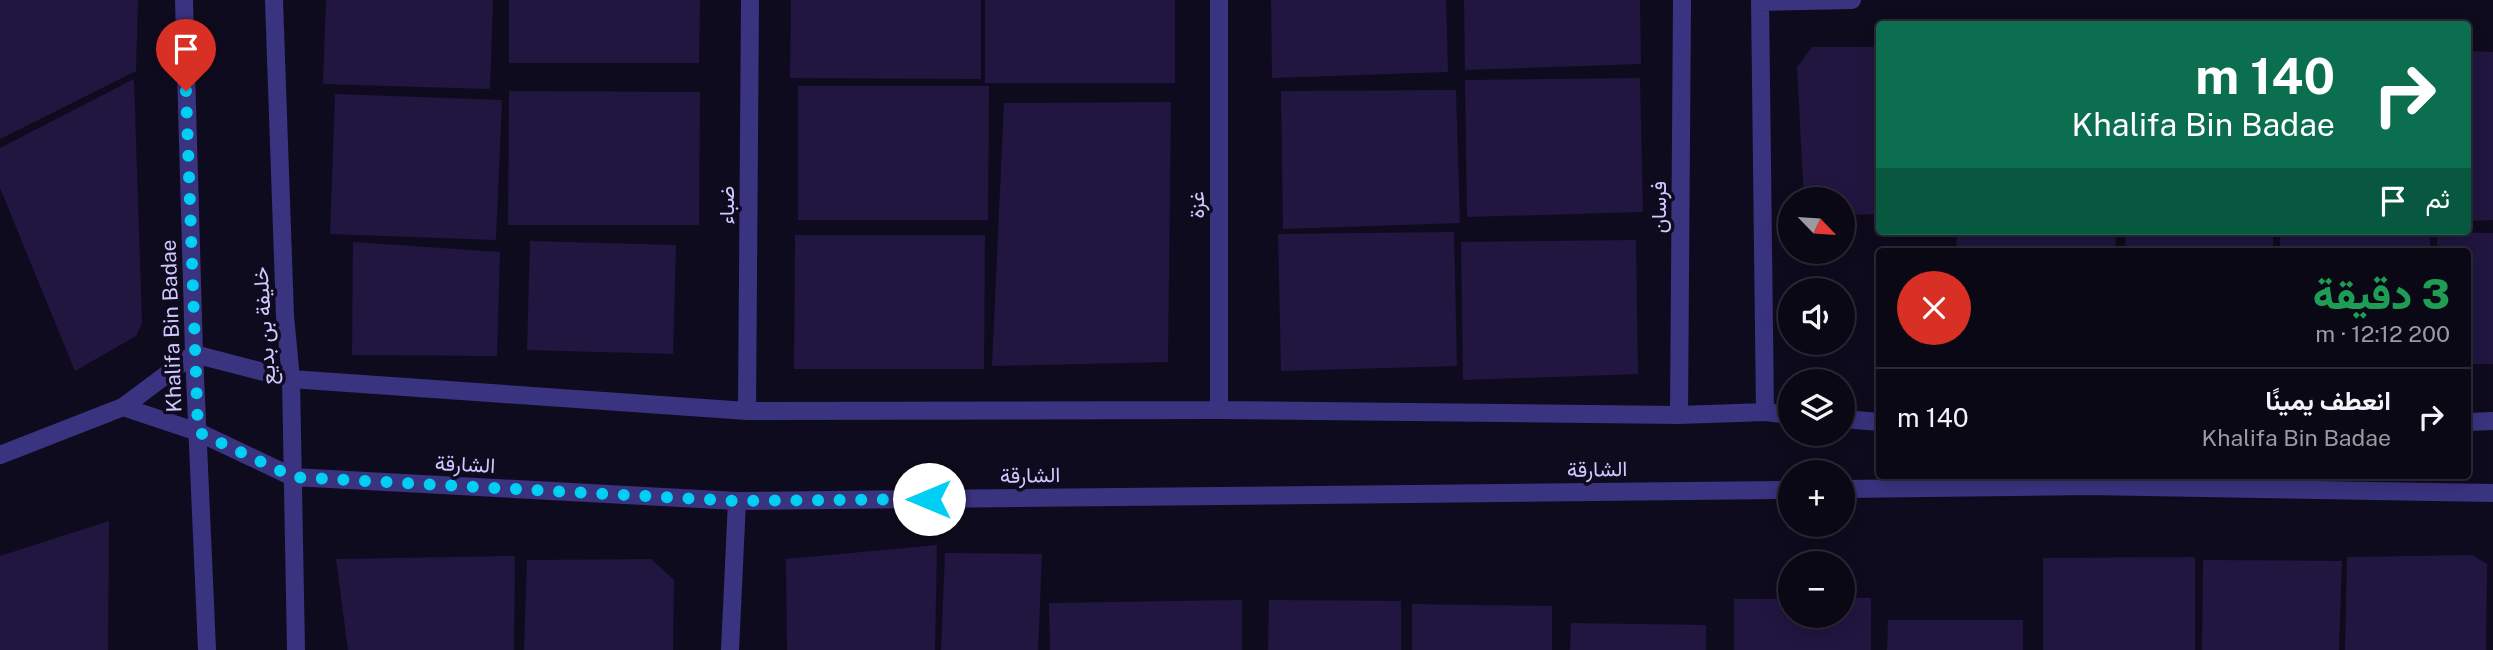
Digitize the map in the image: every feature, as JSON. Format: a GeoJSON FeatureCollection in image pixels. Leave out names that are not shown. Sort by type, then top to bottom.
{"type":"FeatureCollection","features":[{"type":"Feature","properties":{"kind":"street","name":"Khalifa Bin Badae"},"geometry":{"type":"LineString","coordinates":[[184,0],[194,354],[207,650]]}},
{"type":"Feature","properties":{"kind":"street","name":"خليفة بن بديع"},"geometry":{"type":"LineString","coordinates":[[274,0],[285,316],[291,379],[296,650]]}},
{"type":"Feature","properties":{"kind":"street","name":"ضباء"},"geometry":{"type":"LineString","coordinates":[[747,411],[750,0]]}},
{"type":"Feature","properties":{"kind":"street","name":"غزة"},"geometry":{"type":"LineString","coordinates":[[1219,0],[1219,410]]}},
{"type":"Feature","properties":{"kind":"street","name":"فرسان"},"geometry":{"type":"LineString","coordinates":[[1679,415],[1682,0]]}},
{"type":"Feature","properties":{"kind":"street"},"geometry":{"type":"LineString","coordinates":[[1765,412],[1760,1],[1852,0]]}},
{"type":"Feature","properties":{"kind":"street"},"geometry":{"type":"LineString","coordinates":[[0,455],[123,408],[194,354],[291,379],[747,411],[1219,410],[1778,414]]}},
{"type":"Feature","properties":{"kind":"street","name":"الشارقة"},"geometry":{"type":"LineString","coordinates":[[123,408],[198,432],[293,477],[737,501],[1778,490]]}},
{"type":"Feature","properties":{"kind":"street"},"geometry":{"type":"LineString","coordinates":[[1855,420],[1876,422]]}},
{"type":"Feature","properties":{"kind":"street"},"geometry":{"type":"LineString","coordinates":[[2471,422],[2493,421]]}},
{"type":"Feature","properties":{"kind":"street"},"geometry":{"type":"LineString","coordinates":[[1855,489],[2089,481],[2493,493]]}},
{"type":"Feature","properties":{"kind":"street"},"geometry":{"type":"LineString","coordinates":[[730,650],[737,501]]}},
{"type":"Feature","properties":{"kind":"building"},"geometry":{"type":"Polygon","coordinates":[[[0,0],[138,0],[136,71],[0,139],[0,0]]]}},
{"type":"Feature","properties":{"kind":"building"},"geometry":{"type":"Polygon","coordinates":[[[326,0],[493,0],[490,89],[323,84],[326,0]]]}},
{"type":"Feature","properties":{"kind":"building"},"geometry":{"type":"Polygon","coordinates":[[[509,0],[700,0],[699,63],[509,63],[509,0]]]}},
{"type":"Feature","properties":{"kind":"building"},"geometry":{"type":"Polygon","coordinates":[[[791,0],[981,0],[981,79],[790,78],[791,0]]]}},
{"type":"Feature","properties":{"kind":"building"},"geometry":{"type":"Polygon","coordinates":[[[985,0],[1175,0],[1175,83],[985,83],[985,0]]]}},
{"type":"Feature","properties":{"kind":"building"},"geometry":{"type":"Polygon","coordinates":[[[1271,0],[1446,0],[1448,72],[1272,78],[1271,0]]]}},
{"type":"Feature","properties":{"kind":"building"},"geometry":{"type":"Polygon","coordinates":[[[1464,0],[1640,0],[1641,64],[1465,70],[1464,0]]]}},
{"type":"Feature","properties":{"kind":"building"},"geometry":{"type":"Polygon","coordinates":[[[1812,47],[1876,47],[1876,214],[1855,215],[1855,187],[1803,187],[1797,67],[1812,47]]]}},
{"type":"Feature","properties":{"kind":"building"},"geometry":{"type":"Polygon","coordinates":[[[2471,51],[2493,52],[2493,220],[2471,221],[2471,51]]]}},
{"type":"Feature","properties":{"kind":"building"},"geometry":{"type":"Polygon","coordinates":[[[1640,78],[1643,212],[1467,217],[1465,80],[1640,78]]]}},
{"type":"Feature","properties":{"kind":"building"},"geometry":{"type":"Polygon","coordinates":[[[134,79],[142,323],[136,336],[75,371],[0,188],[0,148],[134,79]]]}},
{"type":"Feature","properties":{"kind":"building"},"geometry":{"type":"Polygon","coordinates":[[[798,86],[989,86],[988,220],[798,220],[798,86]]]}},
{"type":"Feature","properties":{"kind":"building"},"geometry":{"type":"Polygon","coordinates":[[[1456,90],[1460,223],[1283,229],[1281,91],[1456,90]]]}},
{"type":"Feature","properties":{"kind":"building"},"geometry":{"type":"Polygon","coordinates":[[[509,91],[700,92],[699,225],[508,225],[509,91]]]}},
{"type":"Feature","properties":{"kind":"building"},"geometry":{"type":"Polygon","coordinates":[[[335,94],[502,100],[496,240],[330,234],[335,94]]]}},
{"type":"Feature","properties":{"kind":"building"},"geometry":{"type":"Polygon","coordinates":[[[1171,102],[1168,362],[992,366],[1004,103],[1171,102]]]}},
{"type":"Feature","properties":{"kind":"building"},"geometry":{"type":"Polygon","coordinates":[[[1454,232],[1457,366],[1281,371],[1278,234],[1454,232]]]}},
{"type":"Feature","properties":{"kind":"building"},"geometry":{"type":"Polygon","coordinates":[[[2493,233],[2493,364],[2471,364],[2471,248],[2437,248],[2437,235],[2493,233]]]}},
{"type":"Feature","properties":{"kind":"building"},"geometry":{"type":"Polygon","coordinates":[[[795,235],[985,235],[984,369],[794,369],[795,235]]]}},
{"type":"Feature","properties":{"kind":"building"},"geometry":{"type":"Polygon","coordinates":[[[1957,235],[2116,235],[2115,248],[1956,248],[1957,235]]]}},
{"type":"Feature","properties":{"kind":"building"},"geometry":{"type":"Polygon","coordinates":[[[2126,235],[2273,235],[2273,248],[2125,248],[2126,235]]]}},
{"type":"Feature","properties":{"kind":"building"},"geometry":{"type":"Polygon","coordinates":[[[2280,235],[2430,235],[2430,248],[2280,248],[2280,235]]]}},
{"type":"Feature","properties":{"kind":"building"},"geometry":{"type":"Polygon","coordinates":[[[1636,240],[1638,374],[1463,380],[1461,242],[1636,240]]]}},
{"type":"Feature","properties":{"kind":"building"},"geometry":{"type":"Polygon","coordinates":[[[530,241],[676,245],[673,354],[527,350],[530,241]]]}},
{"type":"Feature","properties":{"kind":"building"},"geometry":{"type":"Polygon","coordinates":[[[353,242],[500,252],[497,356],[352,355],[353,242]]]}},
{"type":"Feature","properties":{"kind":"building"},"geometry":{"type":"Polygon","coordinates":[[[109,521],[108,650],[0,650],[0,556],[109,521]]]}},
{"type":"Feature","properties":{"kind":"building"},"geometry":{"type":"Polygon","coordinates":[[[937,545],[935,650],[787,650],[786,559],[937,545]]]}},
{"type":"Feature","properties":{"kind":"building"},"geometry":{"type":"Polygon","coordinates":[[[945,553],[1042,554],[1038,650],[941,650],[945,553]]]}},
{"type":"Feature","properties":{"kind":"building"},"geometry":{"type":"Polygon","coordinates":[[[2472,555],[2487,564],[2486,650],[2345,650],[2347,557],[2472,555]]]}},
{"type":"Feature","properties":{"kind":"building"},"geometry":{"type":"Polygon","coordinates":[[[515,556],[514,650],[348,650],[336,559],[515,556]]]}},
{"type":"Feature","properties":{"kind":"building"},"geometry":{"type":"Polygon","coordinates":[[[2195,557],[2195,650],[2043,650],[2043,558],[2195,557]]]}},
{"type":"Feature","properties":{"kind":"building"},"geometry":{"type":"Polygon","coordinates":[[[651,559],[674,580],[673,650],[524,650],[527,560],[651,559]]]}},
{"type":"Feature","properties":{"kind":"building"},"geometry":{"type":"Polygon","coordinates":[[[2203,560],[2342,561],[2339,650],[2202,650],[2203,560]]]}},
{"type":"Feature","properties":{"kind":"building"},"geometry":{"type":"Polygon","coordinates":[[[1855,598],[1871,598],[1871,650],[1734,650],[1734,599],[1778,599],[1778,628],[1855,628],[1855,598]]]}},
{"type":"Feature","properties":{"kind":"building"},"geometry":{"type":"Polygon","coordinates":[[[1242,600],[1242,650],[1050,650],[1049,603],[1242,600]]]}},
{"type":"Feature","properties":{"kind":"building"},"geometry":{"type":"Polygon","coordinates":[[[1269,600],[1401,601],[1401,650],[1268,650],[1269,600]]]}},
{"type":"Feature","properties":{"kind":"building"},"geometry":{"type":"Polygon","coordinates":[[[1412,604],[1552,606],[1552,650],[1412,650],[1412,604]]]}},
{"type":"Feature","properties":{"kind":"building"},"geometry":{"type":"Polygon","coordinates":[[[1888,620],[2023,620],[2023,650],[1887,650],[1888,620]]]}},
{"type":"Feature","properties":{"kind":"building"},"geometry":{"type":"Polygon","coordinates":[[[1571,623],[1706,625],[1706,650],[1570,650],[1571,623]]]}},
{"type":"Feature","properties":{"kind":"route"},"geometry":{"type":"LineString","coordinates":[[186,91],[198,432],[293,477],[737,501],[929,499]]}}]}
